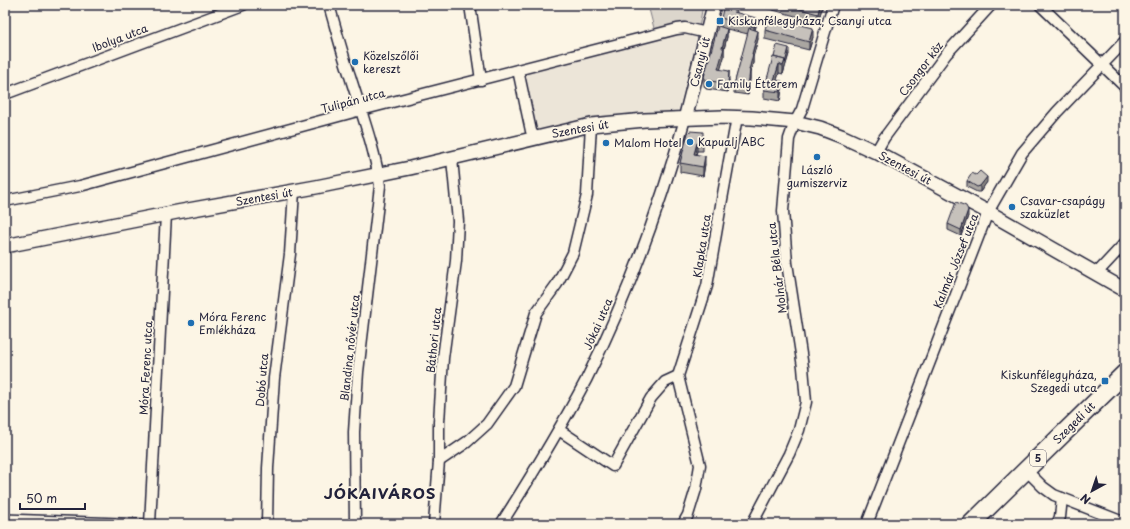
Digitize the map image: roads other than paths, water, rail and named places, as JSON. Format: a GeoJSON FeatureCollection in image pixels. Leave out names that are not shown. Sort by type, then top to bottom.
{"type":"FeatureCollection","features":[{"type":"Feature","properties":{"kind":"main road","name":"Szegedi út"},"geometry":{"type":"LineString","coordinates":[[971,524],[1125,373]]}},
{"type":"Feature","properties":{"kind":"street","name":"Ibolya utca"},"geometry":{"type":"LineString","coordinates":[[5,94],[243,5]]}},
{"type":"Feature","properties":{"kind":"street","name":"Blandina nővér utca"},"geometry":{"type":"LineString","coordinates":[[329,5],[349,75],[361,110],[380,186],[357,387],[354,432],[355,524]]}},
{"type":"Feature","properties":{"kind":"street"},"geometry":{"type":"LineString","coordinates":[[470,5],[481,80]]}},
{"type":"Feature","properties":{"kind":"street","name":"Csanyi út"},"geometry":{"type":"LineString","coordinates":[[685,119],[714,5]]}},
{"type":"Feature","properties":{"kind":"street","name":"Molnár Béla utca"},"geometry":{"type":"LineString","coordinates":[[752,524],[789,454],[806,402],[803,367],[787,263],[783,211],[789,139],[795,122],[802,109],[833,5]]}},
{"type":"Feature","properties":{"kind":"street","name":"Csongor köz"},"geometry":{"type":"LineString","coordinates":[[876,152],[884,138],[947,53],[991,5]]}},
{"type":"Feature","properties":{"kind":"street"},"geometry":{"type":"LineString","coordinates":[[1040,5],[1125,87]]}},
{"type":"Feature","properties":{"kind":"street","name":"Tulipán utca"},"geometry":{"type":"LineString","coordinates":[[5,201],[80,186],[361,110],[670,30],[685,28],[707,33]]}},
{"type":"Feature","properties":{"kind":"street","name":"Kalmár József utca"},"geometry":{"type":"LineString","coordinates":[[867,524],[988,212],[1022,153],[1057,112],[1125,41]]}},
{"type":"Feature","properties":{"kind":"street"},"geometry":{"type":"LineString","coordinates":[[518,70],[531,130],[535,138]]}},
{"type":"Feature","properties":{"kind":"street","name":"Szentesi út"},"geometry":{"type":"LineString","coordinates":[[5,246],[166,214],[294,191],[452,159],[591,125],[645,120],[737,117],[795,122],[820,128],[841,136],[876,152],[988,212],[1125,290]]}},
{"type":"Feature","properties":{"kind":"street","name":"Klapka utca"},"geometry":{"type":"LineString","coordinates":[[678,376],[707,286],[720,205],[737,117]]}},
{"type":"Feature","properties":{"kind":"street","name":"Jókai utca"},"geometry":{"type":"LineString","coordinates":[[502,524],[559,430],[586,380],[614,321],[660,199],[685,119]]}},
{"type":"Feature","properties":{"kind":"street"},"geometry":{"type":"LineString","coordinates":[[439,461],[467,442],[487,424],[514,386],[536,313],[557,284],[573,253],[587,195],[591,125]]}},
{"type":"Feature","properties":{"kind":"street","name":"Báthori utca"},"geometry":{"type":"LineString","coordinates":[[434,524],[439,461],[439,422],[443,358],[456,261],[458,221],[452,159]]}},
{"type":"Feature","properties":{"kind":"street","name":"Dobó utca"},"geometry":{"type":"LineString","coordinates":[[267,524],[268,468],[274,378],[290,254],[294,191]]}},
{"type":"Feature","properties":{"kind":"street","name":"Móra Ferenc utca"},"geometry":{"type":"LineString","coordinates":[[150,523],[166,214]]}},
{"type":"Feature","properties":{"kind":"street"},"geometry":{"type":"LineString","coordinates":[[1096,274],[1125,243]]}},
{"type":"Feature","properties":{"kind":"street"},"geometry":{"type":"LineString","coordinates":[[559,430],[613,466],[651,398],[665,382],[678,376],[700,465],[696,489],[688,515],[683,524]]}},
{"type":"Feature","properties":{"kind":"street"},"geometry":{"type":"LineString","coordinates":[[1026,470],[1043,488],[1054,495],[1124,522]]}},
{"type":"Feature","properties":{"kind":"street"},"geometry":{"type":"LineString","coordinates":[[1057,524],[1061,511],[1062,498]]}},
{"type":"Feature","properties":{"kind":"lane"},"geometry":{"type":"LineString","coordinates":[[5,518],[150,523]]}},
{"type":"Feature","properties":{"kind":"place","name":"Kiskunfélegyháza, Csanyi utca"},"geometry":{"type":"Point","coordinates":[720,21]}},
{"type":"Feature","properties":{"kind":"place","name":"Közelszőlői kereszt"},"geometry":{"type":"Point","coordinates":[355,62]}},
{"type":"Feature","properties":{"kind":"place","name":"Family Étterem"},"geometry":{"type":"Point","coordinates":[709,84]}},
{"type":"Feature","properties":{"kind":"place","name":"Kapualj ABC"},"geometry":{"type":"Point","coordinates":[690,142]}},
{"type":"Feature","properties":{"kind":"place","name":"Malom Hotel"},"geometry":{"type":"Point","coordinates":[606,143]}},
{"type":"Feature","properties":{"kind":"place","name":"László gumiszerviz"},"geometry":{"type":"Point","coordinates":[817,157]}},
{"type":"Feature","properties":{"kind":"place","name":"Csavar-csapágy szaküzlet"},"geometry":{"type":"Point","coordinates":[1012,207]}},
{"type":"Feature","properties":{"kind":"place","name":"Móra Ferenc Emlékháza"},"geometry":{"type":"Point","coordinates":[191,323]}},
{"type":"Feature","properties":{"kind":"place","name":"Kiskunfélegyháza, Szegedi utca"},"geometry":{"type":"Point","coordinates":[1105,381]}},
{"type":"Feature","properties":{"kind":"district","name":"JÓKAIVÁROS"},"geometry":{"type":"Point","coordinates":[380,494]}}]}
